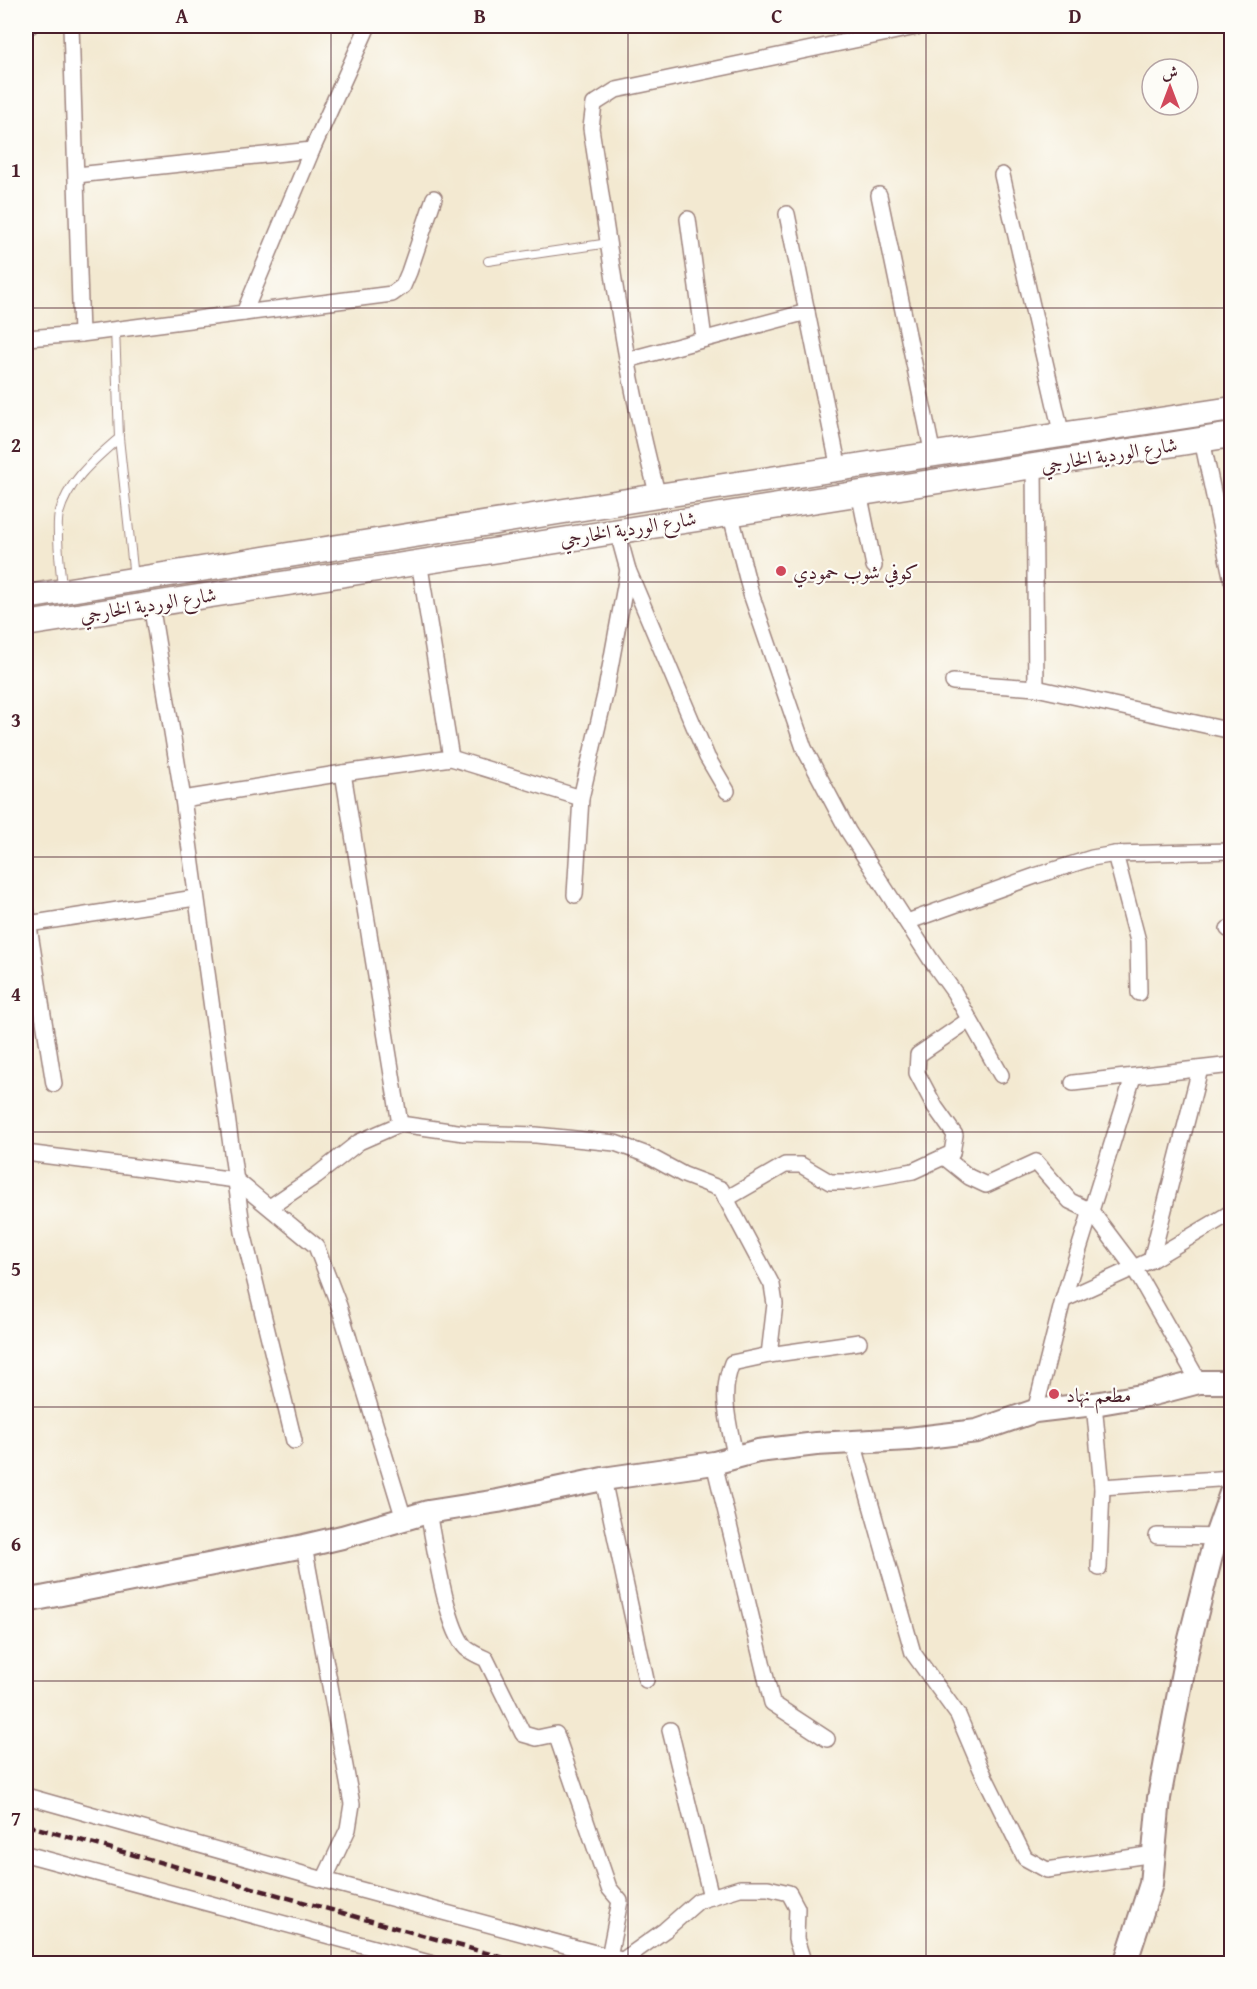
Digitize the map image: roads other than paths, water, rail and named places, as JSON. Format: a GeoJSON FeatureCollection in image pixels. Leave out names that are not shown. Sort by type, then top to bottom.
{"type":"FeatureCollection","features":[{"type":"Feature","properties":{"kind":"main road","name":"شارع الوردية الخارجي"},"geometry":{"type":"LineString","coordinates":[[26,597],[657,496],[1232,409]]}},
{"type":"Feature","properties":{"kind":"main road","name":"شارع الوردية الخارجي"},"geometry":{"type":"LineString","coordinates":[[26,624],[1232,435]]}},
{"type":"Feature","properties":{"kind":"main road"},"geometry":{"type":"LineString","coordinates":[[309,551],[303,560],[303,567],[306,573],[313,578]]}},
{"type":"Feature","properties":{"kind":"main road"},"geometry":{"type":"LineString","coordinates":[[200,569],[209,577],[210,585],[202,596]]}},
{"type":"Feature","properties":{"kind":"street"},"geometry":{"type":"LineString","coordinates":[[71,26],[81,334]]}},
{"type":"Feature","properties":{"kind":"street"},"geometry":{"type":"LineString","coordinates":[[244,313],[312,150],[368,26]]}},
{"type":"Feature","properties":{"kind":"street"},"geometry":{"type":"LineString","coordinates":[[657,496],[639,424],[627,360],[591,128],[594,104],[616,90],[921,26]]}},
{"type":"Feature","properties":{"kind":"street"},"geometry":{"type":"LineString","coordinates":[[77,175],[312,150]]}},
{"type":"Feature","properties":{"kind":"street"},"geometry":{"type":"LineString","coordinates":[[1002,175],[1062,436]]}},
{"type":"Feature","properties":{"kind":"street"},"geometry":{"type":"LineString","coordinates":[[879,195],[933,455]]}},
{"type":"Feature","properties":{"kind":"street"},"geometry":{"type":"LineString","coordinates":[[26,338],[81,334],[392,294],[403,286],[410,272],[434,198]]}},
{"type":"Feature","properties":{"kind":"street"},"geometry":{"type":"LineString","coordinates":[[787,214],[839,469]]}},
{"type":"Feature","properties":{"kind":"street"},"geometry":{"type":"LineString","coordinates":[[688,219],[704,339]]}},
{"type":"Feature","properties":{"kind":"street"},"geometry":{"type":"LineString","coordinates":[[627,360],[807,312]]}},
{"type":"Feature","properties":{"kind":"street"},"geometry":{"type":"LineString","coordinates":[[1202,440],[1232,581]]}},
{"type":"Feature","properties":{"kind":"street"},"geometry":{"type":"LineString","coordinates":[[1034,465],[1036,688]]}},
{"type":"Feature","properties":{"kind":"street"},"geometry":{"type":"LineString","coordinates":[[859,492],[874,566]]}},
{"type":"Feature","properties":{"kind":"street"},"geometry":{"type":"LineString","coordinates":[[730,512],[751,594],[804,748],[848,831],[954,992],[1001,1075]]}},
{"type":"Feature","properties":{"kind":"street"},"geometry":{"type":"LineString","coordinates":[[617,530],[628,570],[707,756],[727,791]]}},
{"type":"Feature","properties":{"kind":"street"},"geometry":{"type":"LineString","coordinates":[[419,561],[451,758]]}},
{"type":"Feature","properties":{"kind":"street"},"geometry":{"type":"LineString","coordinates":[[575,895],[581,798],[605,694],[628,570]]}},
{"type":"Feature","properties":{"kind":"street"},"geometry":{"type":"LineString","coordinates":[[151,604],[183,800],[243,1232],[294,1442]]}},
{"type":"Feature","properties":{"kind":"street"},"geometry":{"type":"LineString","coordinates":[[952,682],[1036,688],[1232,731]]}},
{"type":"Feature","properties":{"kind":"street"},"geometry":{"type":"LineString","coordinates":[[183,800],[451,758],[581,798]]}},
{"type":"Feature","properties":{"kind":"street"},"geometry":{"type":"LineString","coordinates":[[344,773],[400,1124]]}},
{"type":"Feature","properties":{"kind":"street"},"geometry":{"type":"LineString","coordinates":[[907,922],[1092,858],[1115,854],[1232,851]]}},
{"type":"Feature","properties":{"kind":"street"},"geometry":{"type":"LineString","coordinates":[[1115,854],[1138,941],[1139,993]]}},
{"type":"Feature","properties":{"kind":"street"},"geometry":{"type":"LineString","coordinates":[[28,924],[195,898]]}},
{"type":"Feature","properties":{"kind":"street"},"geometry":{"type":"LineString","coordinates":[[26,908],[54,1084]]}},
{"type":"Feature","properties":{"kind":"street"},"geometry":{"type":"LineString","coordinates":[[726,1199],[785,1165],[801,1165],[830,1182],[852,1182],[913,1171],[952,1153],[956,1135],[935,1107],[917,1073],[918,1055],[969,1020]]}},
{"type":"Feature","properties":{"kind":"street"},"geometry":{"type":"LineString","coordinates":[[1073,1083],[1232,1065]]}},
{"type":"Feature","properties":{"kind":"street"},"geometry":{"type":"LineString","coordinates":[[1151,1260],[1200,1069]]}},
{"type":"Feature","properties":{"kind":"street"},"geometry":{"type":"LineString","coordinates":[[1035,1411],[1063,1300],[1132,1077]]}},
{"type":"Feature","properties":{"kind":"street"},"geometry":{"type":"LineString","coordinates":[[270,1207],[317,1175],[359,1142],[400,1124],[464,1133],[536,1135],[615,1143],[645,1154],[684,1175],[721,1189],[772,1285],[776,1304],[769,1355]]}},
{"type":"Feature","properties":{"kind":"street"},"geometry":{"type":"LineString","coordinates":[[26,1153],[236,1180],[316,1246],[339,1306],[404,1519]]}},
{"type":"Feature","properties":{"kind":"street"},"geometry":{"type":"LineString","coordinates":[[944,1157],[969,1176],[986,1185],[1036,1162],[1070,1201],[1091,1211],[1134,1268],[1199,1382]]}},
{"type":"Feature","properties":{"kind":"street"},"geometry":{"type":"LineString","coordinates":[[1063,1300],[1151,1260],[1232,1212]]}},
{"type":"Feature","properties":{"kind":"street"},"geometry":{"type":"LineString","coordinates":[[827,1739],[772,1703],[724,1459],[726,1378],[732,1363],[769,1355],[859,1342]]}},
{"type":"Feature","properties":{"kind":"street"},"geometry":{"type":"LineString","coordinates":[[26,1601],[304,1546],[428,1512],[498,1501],[603,1479],[816,1444],[909,1439],[976,1431],[1035,1411],[1153,1394],[1199,1382],[1232,1382]]}},
{"type":"Feature","properties":{"kind":"street"},"geometry":{"type":"LineString","coordinates":[[1094,1404],[1102,1487],[1099,1568]]}},
{"type":"Feature","properties":{"kind":"street"},"geometry":{"type":"LineString","coordinates":[[853,1442],[913,1653],[958,1714],[981,1769],[1025,1858],[1047,1870],[1154,1854]]}},
{"type":"Feature","properties":{"kind":"street"},"geometry":{"type":"LineString","coordinates":[[1102,1487],[1232,1478]]}},
{"type":"Feature","properties":{"kind":"street"},"geometry":{"type":"LineString","coordinates":[[603,1479],[646,1680]]}},
{"type":"Feature","properties":{"kind":"street"},"geometry":{"type":"LineString","coordinates":[[1125,1964],[1151,1884],[1159,1798],[1187,1651],[1224,1536],[1232,1490]]}},
{"type":"Feature","properties":{"kind":"street"},"geometry":{"type":"LineString","coordinates":[[428,1512],[449,1613],[464,1646],[486,1659],[523,1734],[537,1738],[556,1734],[609,1888],[620,1901],[623,1960]]}},
{"type":"Feature","properties":{"kind":"street"},"geometry":{"type":"LineString","coordinates":[[1157,1536],[1224,1536]]}},
{"type":"Feature","properties":{"kind":"street"},"geometry":{"type":"LineString","coordinates":[[304,1546],[352,1804],[348,1829],[324,1880]]}},
{"type":"Feature","properties":{"kind":"street"},"geometry":{"type":"LineString","coordinates":[[670,1730],[711,1897]]}},
{"type":"Feature","properties":{"kind":"street"},"geometry":{"type":"LineString","coordinates":[[26,1796],[324,1880],[623,1960]]}},
{"type":"Feature","properties":{"kind":"street"},"geometry":{"type":"LineString","coordinates":[[26,1854],[433,1964]]}},
{"type":"Feature","properties":{"kind":"street"},"geometry":{"type":"LineString","coordinates":[[623,1960],[665,1930],[698,1901],[740,1888],[768,1888],[789,1893],[797,1908],[796,1939],[804,1964]]}},
{"type":"Feature","properties":{"kind":"lane"},"geometry":{"type":"LineString","coordinates":[[488,261],[609,243]]}},
{"type":"Feature","properties":{"kind":"lane"},"geometry":{"type":"LineString","coordinates":[[115,328],[119,438],[134,579]]}},
{"type":"Feature","properties":{"kind":"lane"},"geometry":{"type":"LineString","coordinates":[[62,591],[58,516],[67,493],[85,468],[119,438]]}},
{"type":"Feature","properties":{"kind":"railway"},"geometry":{"type":"LineString","coordinates":[[26,1825],[526,1964]]}},
{"type":"Feature","properties":{"kind":"place","name":"كوفي شوب حمودي"},"geometry":{"type":"Point","coordinates":[781,571]}},
{"type":"Feature","properties":{"kind":"place","name":"مطعم نهاد"},"geometry":{"type":"Point","coordinates":[1054,1394]}}]}
